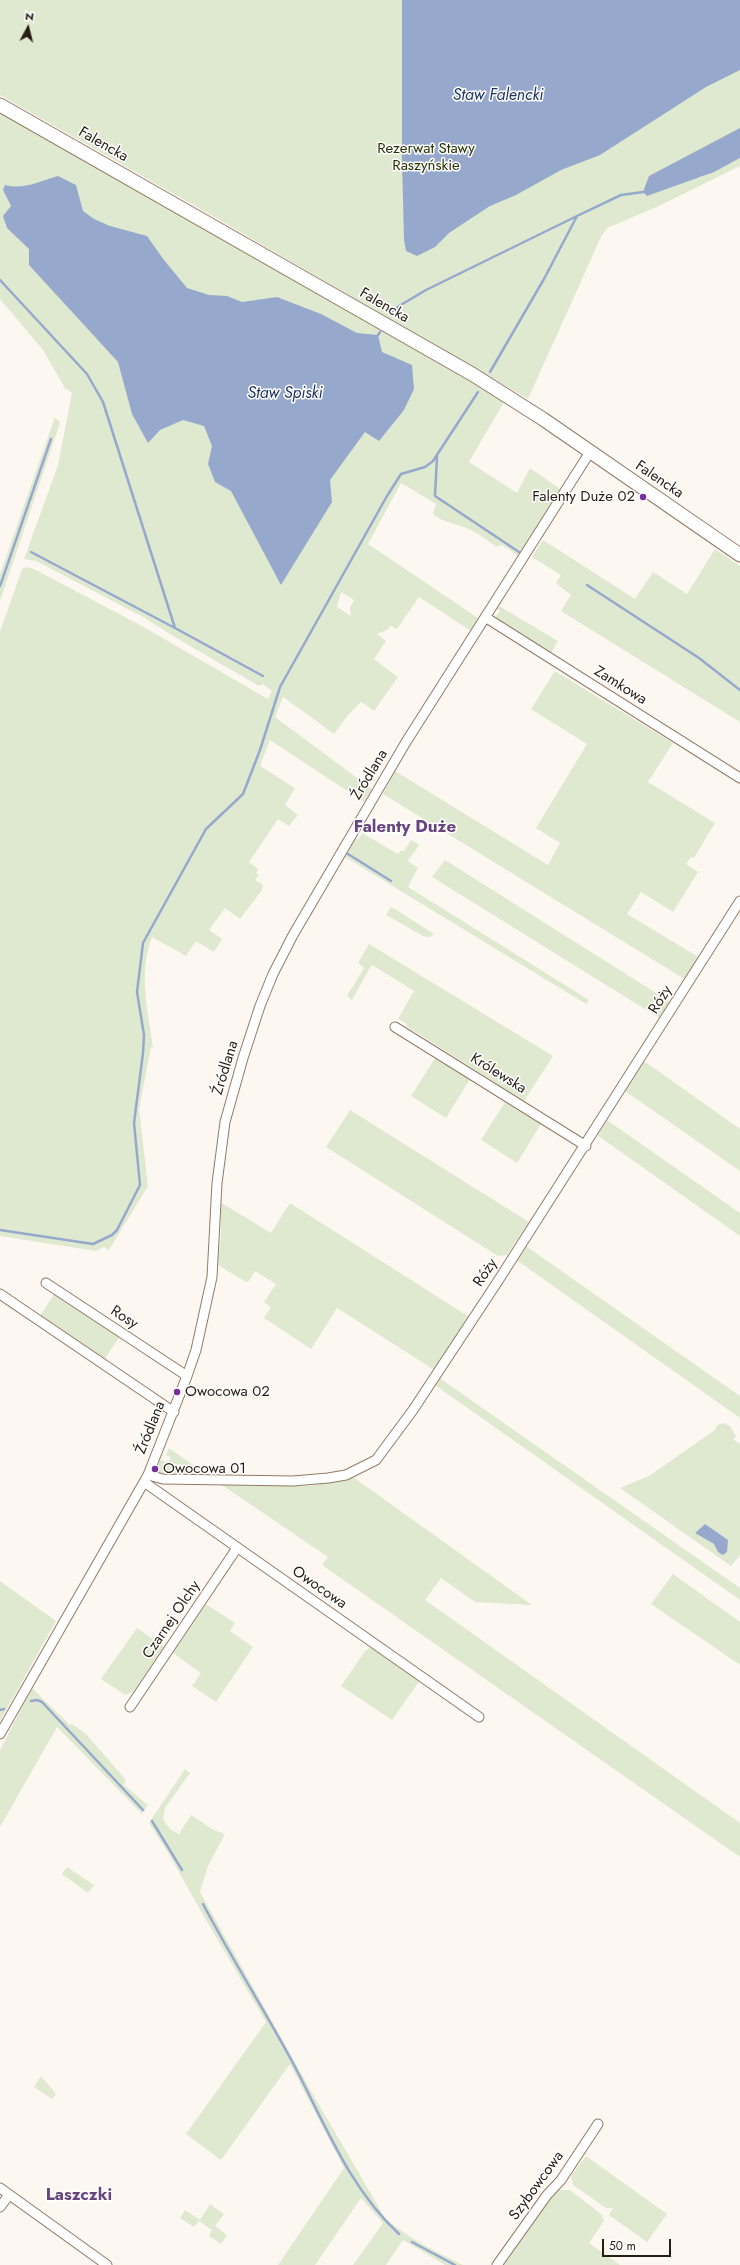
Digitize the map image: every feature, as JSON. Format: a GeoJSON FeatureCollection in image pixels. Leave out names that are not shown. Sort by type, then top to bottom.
{"type":"FeatureCollection","features":[{"type":"Feature","properties":{"kind":"street","name":"Falencka"},"geometry":{"type":"LineString","coordinates":[[0,105],[472,374],[590,452],[740,555]]}},
{"type":"Feature","properties":{"kind":"street","name":"Źródlana"},"geometry":{"type":"LineString","coordinates":[[0,1734],[146,1478],[188,1376],[196,1350],[212,1276],[217,1183],[222,1137],[232,1092],[260,1006],[283,954],[406,742],[590,452]]}},
{"type":"Feature","properties":{"kind":"street","name":"Zamkowa"},"geometry":{"type":"LineString","coordinates":[[485,617],[740,778]]}},
{"type":"Feature","properties":{"kind":"street","name":"Róży"},"geometry":{"type":"LineString","coordinates":[[146,1478],[293,1481],[346,1475],[376,1460],[413,1410],[586,1146],[740,901]]}},
{"type":"Feature","properties":{"kind":"street","name":"Królewska"},"geometry":{"type":"LineString","coordinates":[[395,1027],[586,1146]]}},
{"type":"Feature","properties":{"kind":"street","name":"Rosy"},"geometry":{"type":"LineString","coordinates":[[46,1283],[188,1376]]}},
{"type":"Feature","properties":{"kind":"street"},"geometry":{"type":"LineString","coordinates":[[0,1294],[174,1412]]}},
{"type":"Feature","properties":{"kind":"street","name":"Owocowa"},"geometry":{"type":"LineString","coordinates":[[146,1478],[237,1548],[479,1717]]}},
{"type":"Feature","properties":{"kind":"street","name":"Czarnej Olchy"},"geometry":{"type":"LineString","coordinates":[[130,1707],[237,1548]]}},
{"type":"Feature","properties":{"kind":"street","name":"Szybowcowa"},"geometry":{"type":"LineString","coordinates":[[497,2265],[547,2195],[561,2180],[598,2124]]}},
{"type":"Feature","properties":{"kind":"street"},"geometry":{"type":"LineString","coordinates":[[0,2188],[107,2265]]}},
{"type":"Feature","properties":{"kind":"street"},"geometry":{"type":"LineString","coordinates":[[0,2207],[9,2195]]}},
{"type":"Feature","properties":{"kind":"green space","name":"Rezerwat Stawy Raszyńskie"},"geometry":{"type":"Polygon","coordinates":[[[0,0],[740,0],[740,135],[697,179],[740,158],[740,166],[661,205],[607,228],[601,237],[528,399],[0,95],[0,0]]]}},
{"type":"Feature","properties":{"kind":"green space"},"geometry":{"type":"Polygon","coordinates":[[[0,111],[483,387],[504,402],[469,462],[517,493],[530,468],[560,489],[519,556],[502,545],[497,547],[468,529],[437,517],[433,514],[436,504],[401,483],[368,544],[478,618],[471,631],[419,597],[397,629],[391,626],[387,630],[377,634],[386,641],[374,659],[398,677],[374,711],[361,702],[347,716],[334,734],[283,697],[275,717],[372,789],[364,802],[270,740],[260,766],[295,788],[285,805],[298,815],[289,826],[278,819],[249,862],[258,869],[256,873],[259,875],[255,880],[263,885],[262,890],[240,919],[225,908],[209,930],[222,939],[214,952],[196,941],[186,956],[152,937],[146,965],[145,992],[153,1048],[151,1047],[139,1109],[148,1186],[109,1250],[104,1247],[96,1251],[0,1236],[0,632],[22,569],[26,567],[34,569],[140,625],[268,699],[272,691],[263,684],[259,686],[143,617],[36,561],[24,559],[58,465],[72,393],[65,388],[43,350],[0,299],[0,111]],[[341,592],[337,607],[351,616],[350,608],[354,600],[341,592]]]}},
{"type":"Feature","properties":{"kind":"green space"},"geometry":{"type":"Polygon","coordinates":[[[55,417],[60,422],[0,601],[0,574],[55,417]]]}},
{"type":"Feature","properties":{"kind":"green space"},"geometry":{"type":"Polygon","coordinates":[[[543,540],[635,599],[653,572],[687,594],[715,549],[740,566],[740,722],[561,611],[571,595],[556,583],[561,575],[532,557],[543,540]]]}},
{"type":"Feature","properties":{"kind":"green space"},"geometry":{"type":"Polygon","coordinates":[[[499,606],[558,641],[550,655],[493,620],[500,611],[497,609],[499,606]]]}},
{"type":"Feature","properties":{"kind":"green space"},"geometry":{"type":"Polygon","coordinates":[[[555,671],[673,743],[648,782],[715,823],[694,858],[691,857],[686,864],[698,872],[673,912],[641,892],[627,914],[700,958],[686,980],[383,794],[395,771],[548,865],[560,843],[536,828],[587,744],[531,709],[555,671]]]}},
{"type":"Feature","properties":{"kind":"green space"},"geometry":{"type":"Polygon","coordinates":[[[362,833],[398,854],[400,851],[404,851],[411,840],[419,845],[408,861],[418,868],[408,887],[589,1000],[586,1004],[345,857],[355,839],[359,839],[362,833]]]}},
{"type":"Feature","properties":{"kind":"green space"},"geometry":{"type":"Polygon","coordinates":[[[445,860],[672,1003],[661,1019],[432,877],[445,860]]]}},
{"type":"Feature","properties":{"kind":"green space"},"geometry":{"type":"Polygon","coordinates":[[[391,907],[434,934],[430,937],[423,936],[386,915],[391,907]]]}},
{"type":"Feature","properties":{"kind":"green space"},"geometry":{"type":"Polygon","coordinates":[[[369,944],[553,1056],[524,1101],[406,1026],[407,1024],[398,1019],[414,991],[374,966],[371,966],[352,1000],[347,996],[364,968],[358,963],[369,944]]]}},
{"type":"Feature","properties":{"kind":"green space"},"geometry":{"type":"Polygon","coordinates":[[[435,1058],[470,1079],[446,1118],[411,1096],[435,1058]]]}},
{"type":"Feature","properties":{"kind":"green space"},"geometry":{"type":"Polygon","coordinates":[[[644,1061],[740,1129],[740,1171],[625,1091],[644,1061]]]}},
{"type":"Feature","properties":{"kind":"green space"},"geometry":{"type":"Polygon","coordinates":[[[505,1102],[541,1124],[517,1163],[481,1140],[505,1102]]]}},
{"type":"Feature","properties":{"kind":"green space"},"geometry":{"type":"Polygon","coordinates":[[[350,1110],[529,1222],[507,1255],[498,1256],[326,1147],[350,1110]]]}},
{"type":"Feature","properties":{"kind":"green space"},"geometry":{"type":"Polygon","coordinates":[[[607,1120],[740,1213],[740,1236],[597,1135],[607,1120]]]}},
{"type":"Feature","properties":{"kind":"green space"},"geometry":{"type":"Polygon","coordinates":[[[220,1202],[271,1233],[290,1203],[471,1318],[436,1371],[337,1308],[311,1349],[264,1318],[271,1307],[264,1302],[276,1284],[255,1271],[249,1281],[246,1282],[218,1265],[221,1233],[220,1202]]]}},
{"type":"Feature","properties":{"kind":"green space"},"geometry":{"type":"Polygon","coordinates":[[[523,1244],[740,1396],[740,1418],[515,1259],[523,1244]]]}},
{"type":"Feature","properties":{"kind":"green space"},"geometry":{"type":"Polygon","coordinates":[[[55,1293],[120,1336],[104,1360],[39,1317],[55,1293]]]}},
{"type":"Feature","properties":{"kind":"green space"},"geometry":{"type":"Polygon","coordinates":[[[438,1377],[740,1588],[740,1600],[435,1385],[438,1377]]]}},
{"type":"Feature","properties":{"kind":"green space"},"geometry":{"type":"Polygon","coordinates":[[[723,1423],[730,1426],[736,1436],[733,1439],[740,1444],[740,1555],[731,1566],[620,1488],[649,1476],[715,1430],[717,1425],[723,1423]],[[705,1524],[695,1533],[714,1544],[718,1552],[705,1524]]]}},
{"type":"Feature","properties":{"kind":"green space"},"geometry":{"type":"Polygon","coordinates":[[[169,1448],[207,1475],[162,1476],[156,1472],[160,1460],[168,1462],[171,1457],[166,1455],[169,1448]]]}},
{"type":"Feature","properties":{"kind":"green space"},"geometry":{"type":"Polygon","coordinates":[[[353,1477],[532,1605],[475,1602],[441,1578],[425,1600],[740,1823],[740,1857],[322,1565],[328,1557],[219,1483],[310,1486],[353,1477]]]}},
{"type":"Feature","properties":{"kind":"green space"},"geometry":{"type":"Polygon","coordinates":[[[673,1574],[740,1622],[740,1665],[651,1604],[673,1574]]]}},
{"type":"Feature","properties":{"kind":"green space"},"geometry":{"type":"Polygon","coordinates":[[[0,1581],[56,1621],[0,1721],[0,1581]]]}},
{"type":"Feature","properties":{"kind":"green space"},"geometry":{"type":"Polygon","coordinates":[[[206,1604],[235,1623],[230,1631],[253,1647],[216,1702],[192,1686],[201,1673],[173,1653],[206,1604]]]}},
{"type":"Feature","properties":{"kind":"green space"},"geometry":{"type":"Polygon","coordinates":[[[137,1628],[164,1647],[133,1692],[125,1695],[101,1679],[137,1628]]]}},
{"type":"Feature","properties":{"kind":"green space"},"geometry":{"type":"Polygon","coordinates":[[[371,1647],[421,1679],[392,1720],[341,1686],[365,1651],[371,1647]]]}},
{"type":"Feature","properties":{"kind":"green space"},"geometry":{"type":"Polygon","coordinates":[[[32,1688],[70,1725],[72,1724],[86,1734],[126,1780],[124,1785],[146,1804],[149,1803],[142,1814],[57,1727],[0,1827],[0,1750],[32,1688]]]}},
{"type":"Feature","properties":{"kind":"green space"},"geometry":{"type":"Polygon","coordinates":[[[185,1769],[190,1773],[165,1808],[163,1819],[170,1829],[179,1834],[191,1815],[212,1829],[225,1834],[208,1866],[200,1892],[311,2091],[385,2218],[432,2250],[463,2265],[445,2265],[403,2240],[386,2265],[353,2265],[383,2223],[361,2198],[315,2265],[278,2265],[344,2168],[290,2064],[221,2160],[186,2134],[266,2022],[167,1851],[149,1823],[185,1769]]]}},
{"type":"Feature","properties":{"kind":"green space"},"geometry":{"type":"Polygon","coordinates":[[[67,1867],[94,1885],[88,1893],[62,1874],[67,1867]]]}},
{"type":"Feature","properties":{"kind":"green space"},"geometry":{"type":"Polygon","coordinates":[[[41,2076],[56,2094],[52,2099],[34,2087],[41,2076]]]}},
{"type":"Feature","properties":{"kind":"green space"},"geometry":{"type":"Polygon","coordinates":[[[586,2156],[667,2214],[647,2242],[609,2215],[613,2208],[606,2208],[573,2185],[571,2176],[586,2156]]]}},
{"type":"Feature","properties":{"kind":"green space"},"geometry":{"type":"Polygon","coordinates":[[[558,2190],[570,2190],[601,2214],[604,2221],[589,2243],[620,2265],[502,2265],[550,2197],[558,2190]]]}},
{"type":"Feature","properties":{"kind":"green space"},"geometry":{"type":"Polygon","coordinates":[[[210,2204],[224,2214],[215,2226],[227,2235],[221,2244],[209,2236],[212,2230],[199,2221],[194,2227],[180,2218],[185,2210],[200,2220],[210,2204]]]}},
{"type":"Feature","properties":{"kind":"water","name":"Staw Falencki"},"geometry":{"type":"Polygon","coordinates":[[[402,0],[740,0],[740,70],[706,87],[600,155],[561,170],[516,195],[490,206],[449,233],[435,247],[417,256],[406,251],[404,240],[402,161],[402,0]]]}},
{"type":"Feature","properties":{"kind":"water"},"geometry":{"type":"Polygon","coordinates":[[[740,128],[740,158],[714,172],[647,196],[643,192],[649,176],[740,128]]]}},
{"type":"Feature","properties":{"kind":"water","name":"Staw Spiski"},"geometry":{"type":"Polygon","coordinates":[[[58,176],[76,185],[83,211],[94,219],[110,226],[147,236],[187,288],[209,295],[227,296],[242,302],[277,297],[321,314],[357,333],[378,335],[382,352],[412,365],[414,389],[404,410],[379,441],[365,432],[330,480],[332,502],[281,585],[231,491],[215,482],[208,464],[212,446],[204,426],[183,420],[160,430],[148,443],[132,414],[118,362],[29,265],[29,249],[7,228],[3,216],[11,206],[3,190],[5,185],[25,186],[58,176]]]}},
{"type":"Feature","properties":{"kind":"water"},"geometry":{"type":"Polygon","coordinates":[[[705,1524],[728,1540],[727,1552],[723,1555],[718,1552],[714,1544],[695,1533],[705,1524]]]}},
{"type":"Feature","properties":{"kind":"waterway"},"geometry":{"type":"LineString","coordinates":[[391,314],[399,306],[426,290],[577,216],[621,195],[643,192]]}},
{"type":"Feature","properties":{"kind":"waterway"},"geometry":{"type":"LineString","coordinates":[[490,372],[544,279],[577,216]]}},
{"type":"Feature","properties":{"kind":"waterway"},"geometry":{"type":"LineString","coordinates":[[0,280],[87,374],[103,402],[175,628],[263,676]]}},
{"type":"Feature","properties":{"kind":"waterway"},"geometry":{"type":"LineString","coordinates":[[0,1230],[93,1244],[112,1235],[117,1230],[140,1185],[134,1123],[144,1035],[137,992],[143,943],[206,829],[243,794],[260,750],[280,687],[387,496],[401,474],[425,467],[433,461],[478,392]]}},
{"type":"Feature","properties":{"kind":"waterway"},"geometry":{"type":"LineString","coordinates":[[0,586],[51,439]]}},
{"type":"Feature","properties":{"kind":"waterway"},"geometry":{"type":"LineString","coordinates":[[437,457],[435,496],[519,552]]}},
{"type":"Feature","properties":{"kind":"waterway"},"geometry":{"type":"LineString","coordinates":[[31,552],[175,628]]}},
{"type":"Feature","properties":{"kind":"waterway"},"geometry":{"type":"LineString","coordinates":[[587,585],[699,658],[740,690]]}},
{"type":"Feature","properties":{"kind":"waterway"},"geometry":{"type":"LineString","coordinates":[[348,854],[391,881]]}},
{"type":"Feature","properties":{"kind":"waterway"},"geometry":{"type":"LineString","coordinates":[[31,1701],[37,1700],[42,1702],[143,1810]]}},
{"type":"Feature","properties":{"kind":"waterway"},"geometry":{"type":"LineString","coordinates":[[0,1710],[4,1709]]}},
{"type":"Feature","properties":{"kind":"waterway"},"geometry":{"type":"LineString","coordinates":[[152,1821],[182,1870]]}},
{"type":"Feature","properties":{"kind":"waterway"},"geometry":{"type":"LineString","coordinates":[[203,1904],[294,2065],[328,2133],[352,2176],[366,2197],[399,2234]]}},
{"type":"Feature","properties":{"kind":"waterway"},"geometry":{"type":"LineString","coordinates":[[412,2242],[455,2265]]}},
{"type":"Feature","properties":{"kind":"place","name":"Falenty Duże 02"},"geometry":{"type":"Point","coordinates":[643,497]}},
{"type":"Feature","properties":{"kind":"place","name":"Owocowa 02"},"geometry":{"type":"Point","coordinates":[177,1392]}},
{"type":"Feature","properties":{"kind":"place","name":"Owocowa 01"},"geometry":{"type":"Point","coordinates":[155,1469]}},
{"type":"Feature","properties":{"kind":"district","name":"Falenty Duże"},"geometry":{"type":"Point","coordinates":[405,828]}},
{"type":"Feature","properties":{"kind":"district","name":"Laszczki"},"geometry":{"type":"Point","coordinates":[79,2196]}}]}
